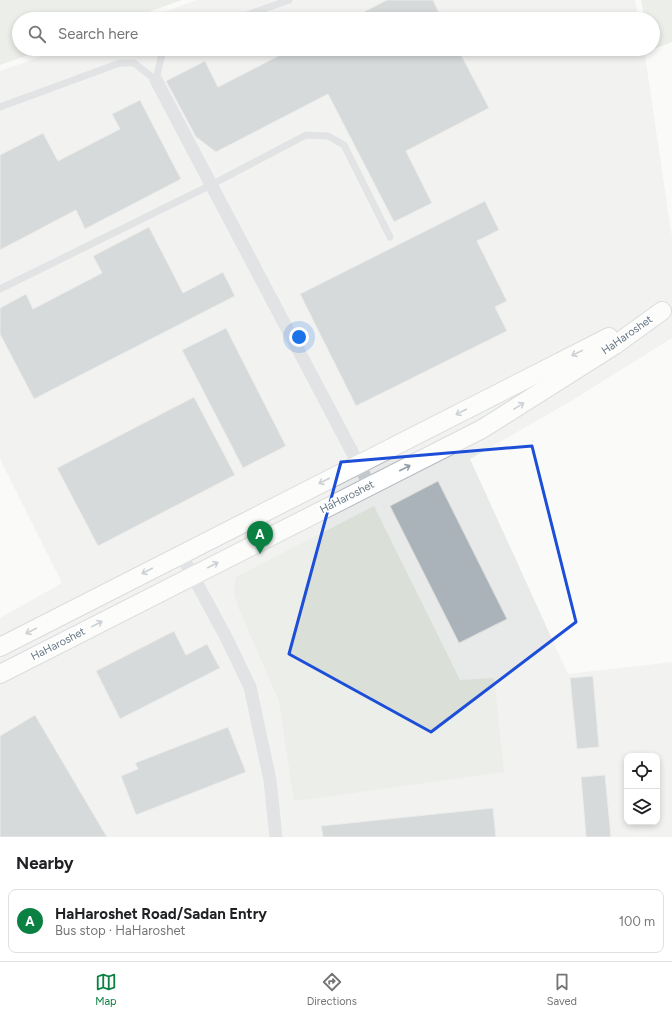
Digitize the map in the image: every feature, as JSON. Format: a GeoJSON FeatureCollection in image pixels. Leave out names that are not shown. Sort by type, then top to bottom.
{"type":"FeatureCollection","features":[{"type":"Feature","properties":{"kind":"street"},"geometry":{"type":"LineString","coordinates":[[156,80],[370,486]]}},
{"type":"Feature","properties":{"kind":"street","name":"HaHaroshet"},"geometry":{"type":"LineString","coordinates":[[0,647],[359,463],[667,308]]}},
{"type":"Feature","properties":{"kind":"street","name":"HaHaroshet"},"geometry":{"type":"LineString","coordinates":[[0,674],[482,429],[614,345],[667,308]]}},
{"type":"Feature","properties":{"kind":"street"},"geometry":{"type":"LineString","coordinates":[[181,554],[250,687],[270,780],[276,837]]}},
{"type":"Feature","properties":{"kind":"lane"},"geometry":{"type":"LineString","coordinates":[[256,12],[289,0]]}},
{"type":"Feature","properties":{"kind":"lane"},"geometry":{"type":"LineString","coordinates":[[0,107],[120,62],[134,63],[156,80],[162,56]]}},
{"type":"Feature","properties":{"kind":"lane"},"geometry":{"type":"LineString","coordinates":[[0,289],[212,185],[306,135],[328,136],[344,145],[390,238]]}},
{"type":"Feature","properties":{"kind":"highlighted area"},"geometry":{"type":"Polygon","coordinates":[[[532,446],[576,622],[431,732],[289,654],[341,462],[532,446]]]}},
{"type":"Feature","properties":{"kind":"shaded area"},"geometry":{"type":"Polygon","coordinates":[[[0,0],[182,0],[149,12],[12,12],[12,56],[25,56],[0,65],[0,0]]]}},
{"type":"Feature","properties":{"kind":"shaded area"},"geometry":{"type":"Polygon","coordinates":[[[197,0],[635,0],[637,12],[164,12],[197,0]]]}},
{"type":"Feature","properties":{"kind":"shaded area"},"geometry":{"type":"Polygon","coordinates":[[[641,0],[672,0],[672,42],[660,47],[660,12],[644,12],[641,0]]]}},
{"type":"Feature","properties":{"kind":"shaded area"},"geometry":{"type":"Polygon","coordinates":[[[42,56],[645,56],[672,238],[672,338],[571,401],[470,459],[568,674],[672,662],[672,837],[0,837],[0,618],[62,583],[0,459],[0,71],[42,56]]]}},
{"type":"Feature","properties":{"kind":"shaded area"},"geometry":{"type":"Polygon","coordinates":[[[374,506],[460,680],[494,678],[504,772],[294,801],[279,701],[239,609],[234,593],[236,577],[374,506]]]}},
{"type":"Feature","properties":{"kind":"building"},"geometry":{"type":"Polygon","coordinates":[[[387,0],[433,0],[439,12],[364,12],[387,0]]]}},
{"type":"Feature","properties":{"kind":"building"},"geometry":{"type":"Polygon","coordinates":[[[278,56],[462,56],[489,108],[406,151],[432,203],[394,222],[328,94],[216,152],[196,137],[166,81],[205,61],[218,87],[278,56]]]}},
{"type":"Feature","properties":{"kind":"building"},"geometry":{"type":"Polygon","coordinates":[[[140,100],[181,179],[85,229],[76,210],[0,250],[0,155],[43,133],[58,161],[120,129],[112,114],[140,100]]]}},
{"type":"Feature","properties":{"kind":"building"},"geometry":{"type":"Polygon","coordinates":[[[485,201],[499,230],[477,241],[507,301],[495,307],[507,331],[356,406],[300,294],[485,201]]]}},
{"type":"Feature","properties":{"kind":"building"},"geometry":{"type":"Polygon","coordinates":[[[149,227],[183,293],[223,272],[235,296],[34,399],[0,334],[0,308],[26,294],[33,309],[102,273],[93,256],[149,227]]]}},
{"type":"Feature","properties":{"kind":"building"},"geometry":{"type":"Polygon","coordinates":[[[226,328],[286,446],[243,468],[182,350],[226,328]]]}},
{"type":"Feature","properties":{"kind":"building"},"geometry":{"type":"Polygon","coordinates":[[[194,397],[235,475],[98,546],[57,468],[194,397]]]}},
{"type":"Feature","properties":{"kind":"building"},"geometry":{"type":"Polygon","coordinates":[[[438,481],[507,619],[459,643],[390,506],[438,481]]]}},
{"type":"Feature","properties":{"kind":"building"},"geometry":{"type":"Polygon","coordinates":[[[174,631],[186,655],[207,644],[220,668],[120,719],[96,671],[174,631]]]}},
{"type":"Feature","properties":{"kind":"building"},"geometry":{"type":"Polygon","coordinates":[[[593,676],[599,747],[577,749],[570,678],[593,676]]]}},
{"type":"Feature","properties":{"kind":"building"},"geometry":{"type":"Polygon","coordinates":[[[35,715],[107,837],[0,837],[0,736],[35,715]]]}},
{"type":"Feature","properties":{"kind":"building"},"geometry":{"type":"Polygon","coordinates":[[[228,727],[246,772],[136,815],[121,776],[138,769],[135,763],[228,727]]]}},
{"type":"Feature","properties":{"kind":"building"},"geometry":{"type":"Polygon","coordinates":[[[605,775],[611,837],[586,837],[581,777],[605,775]]]}},
{"type":"Feature","properties":{"kind":"building"},"geometry":{"type":"Polygon","coordinates":[[[493,808],[496,837],[323,837],[321,826],[493,808]]]}},
{"type":"Feature","properties":{"kind":"place","name":"HaHaroshet Road/Sadan Entry"},"geometry":{"type":"Point","coordinates":[260,554]}}]}
